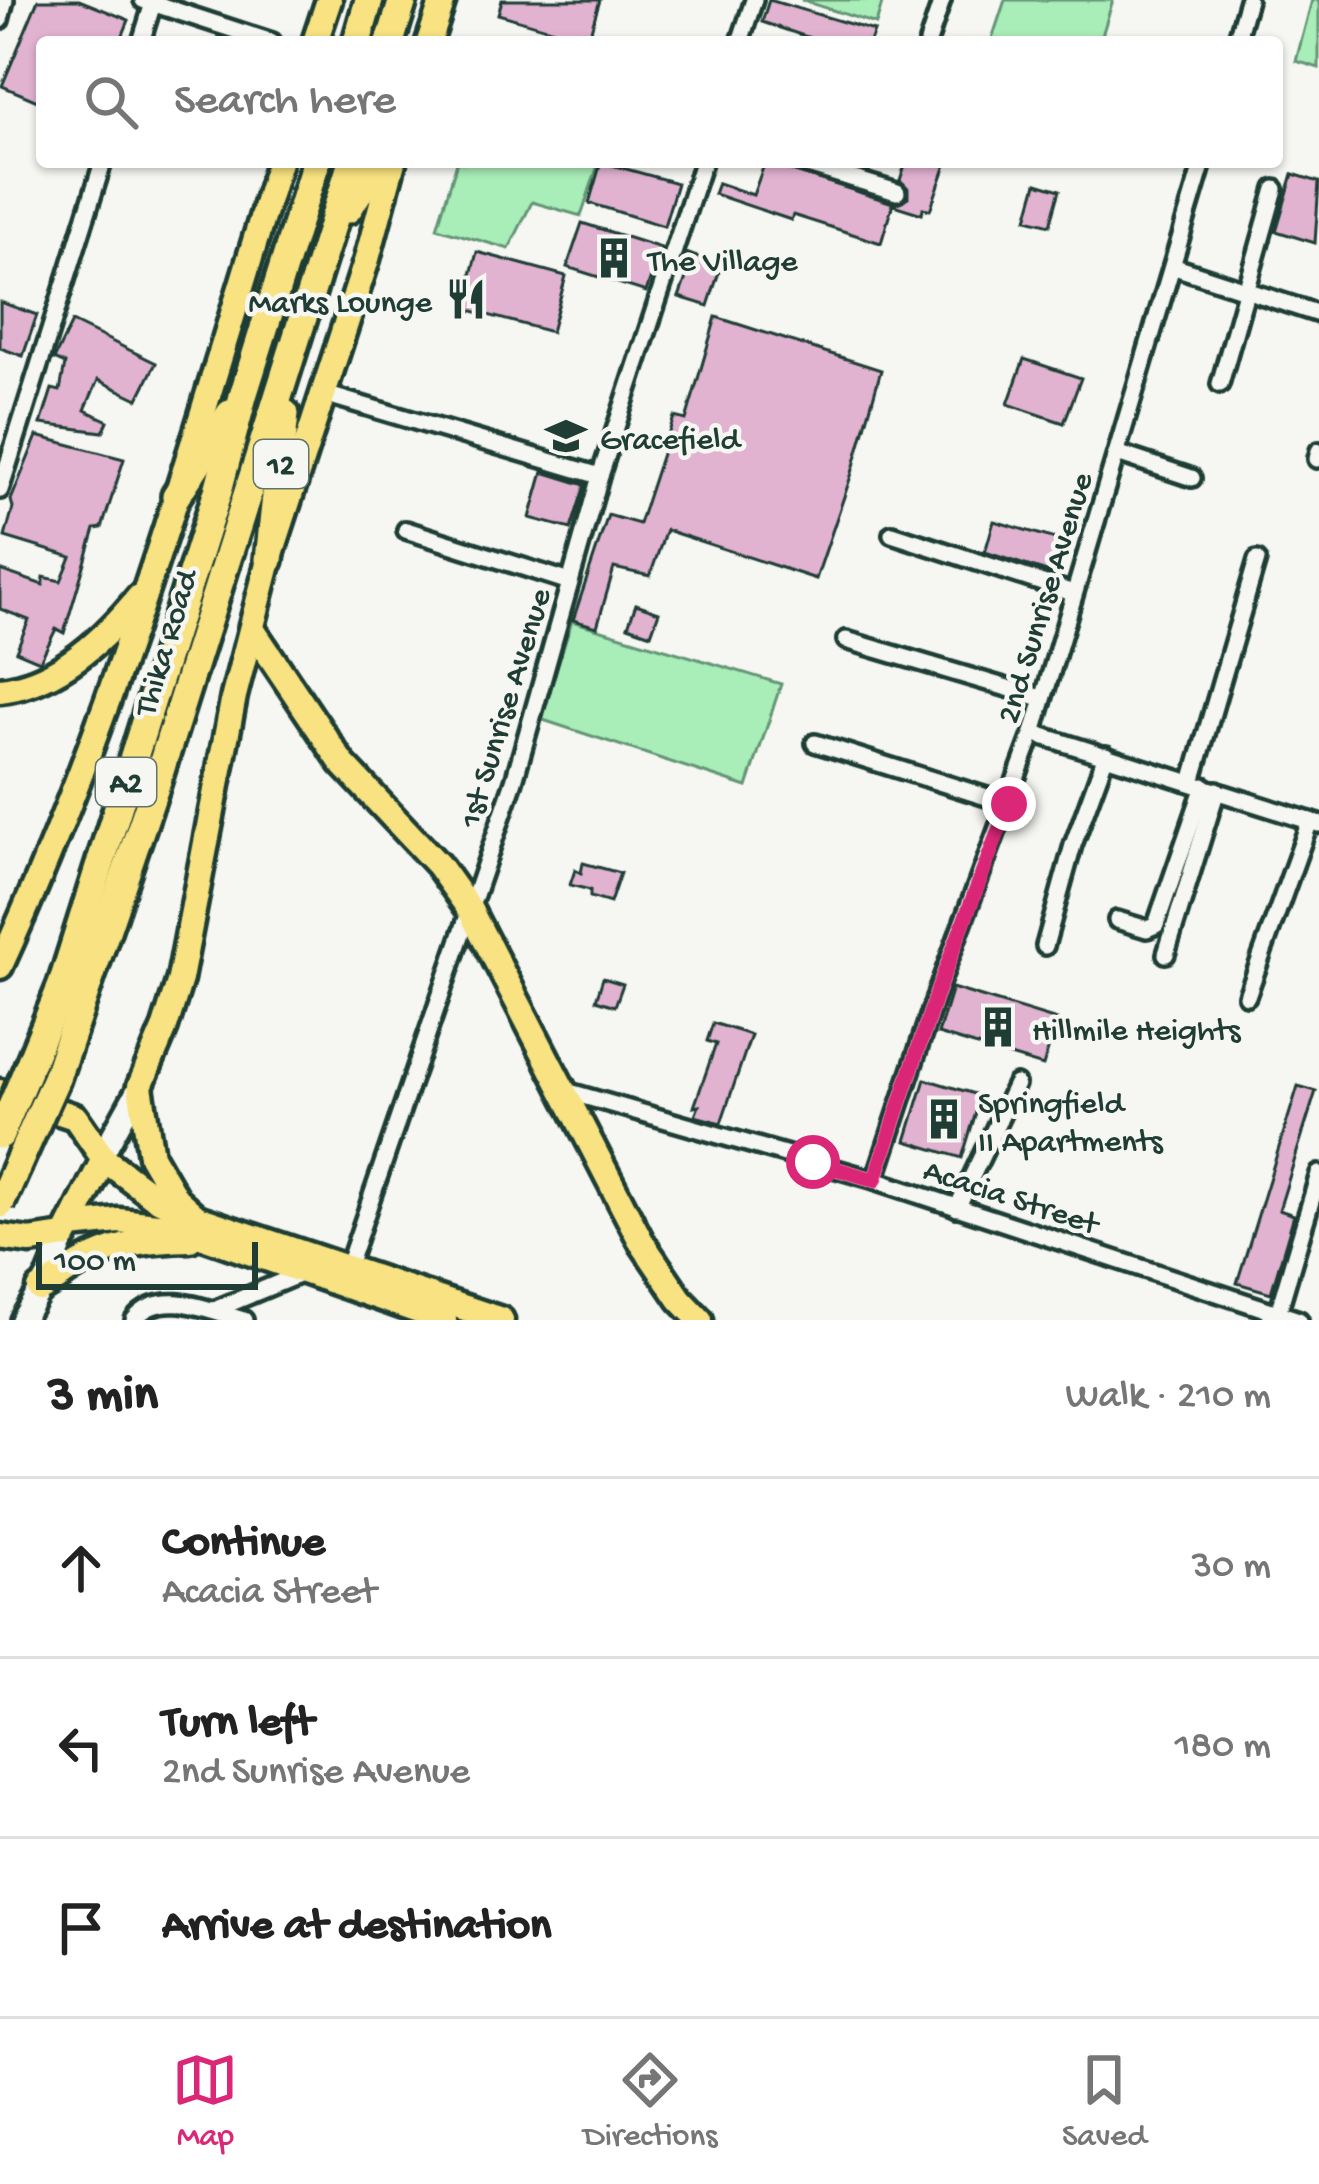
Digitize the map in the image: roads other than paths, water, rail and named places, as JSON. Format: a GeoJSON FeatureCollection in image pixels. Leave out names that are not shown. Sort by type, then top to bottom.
{"type":"FeatureCollection","features":[{"type":"Feature","properties":{"kind":"highway"},"geometry":{"type":"LineString","coordinates":[[359,36],[369,0]]}},
{"type":"Feature","properties":{"kind":"highway"},"geometry":{"type":"LineString","coordinates":[[392,36],[403,0]]}},
{"type":"Feature","properties":{"kind":"highway"},"geometry":{"type":"LineString","coordinates":[[292,234],[298,168]]}},
{"type":"Feature","properties":{"kind":"highway","name":"Thika Road"},"geometry":{"type":"LineString","coordinates":[[0,1204],[56,1078],[155,787],[232,494],[243,395],[314,168]]}},
{"type":"Feature","properties":{"kind":"highway","name":"Thika Road"},"geometry":{"type":"LineString","coordinates":[[0,1135],[62,985],[232,494],[288,368],[350,168]]}},
{"type":"Feature","properties":{"kind":"highway"},"geometry":{"type":"LineString","coordinates":[[326,246],[374,168]]}},
{"type":"Feature","properties":{"kind":"highway","name":"12"},"geometry":{"type":"LineString","coordinates":[[268,560],[288,368]]}},
{"type":"Feature","properties":{"kind":"highway"},"geometry":{"type":"LineString","coordinates":[[176,496],[243,395]]}},
{"type":"Feature","properties":{"kind":"main road"},"geometry":{"type":"LineString","coordinates":[[318,36],[328,0]]}},
{"type":"Feature","properties":{"kind":"main road"},"geometry":{"type":"LineString","coordinates":[[431,36],[442,0]]}},
{"type":"Feature","properties":{"kind":"main road","name":"Thika Road"},"geometry":{"type":"LineString","coordinates":[[0,966],[130,646],[277,168]]}},
{"type":"Feature","properties":{"kind":"main road"},"geometry":{"type":"LineString","coordinates":[[22,1320],[165,1027],[180,979],[234,696],[268,560],[367,259],[391,168]]}},
{"type":"Feature","properties":{"kind":"main road"},"geometry":{"type":"LineString","coordinates":[[0,690],[53,673],[89,649],[147,587]]}},
{"type":"Feature","properties":{"kind":"main road"},"geometry":{"type":"LineString","coordinates":[[252,629],[342,763],[438,866],[470,910],[642,1243],[700,1320]]}},
{"type":"Feature","properties":{"kind":"main road"},"geometry":{"type":"LineString","coordinates":[[140,1086],[151,1156],[176,1199],[203,1228]]}},
{"type":"Feature","properties":{"kind":"main road"},"geometry":{"type":"LineString","coordinates":[[0,1092],[66,1112],[84,1125],[103,1156],[203,1228],[305,1272],[433,1316]]}},
{"type":"Feature","properties":{"kind":"main road"},"geometry":{"type":"LineString","coordinates":[[0,1237],[30,1241],[142,1221],[203,1228],[348,1266],[501,1320]]}},
{"type":"Feature","properties":{"kind":"main road"},"geometry":{"type":"LineString","coordinates":[[40,1289],[116,1248],[203,1228]]}},
{"type":"Feature","properties":{"kind":"street"},"geometry":{"type":"LineString","coordinates":[[0,20],[5,0]]}},
{"type":"Feature","properties":{"kind":"street"},"geometry":{"type":"LineString","coordinates":[[742,36],[754,0]]}},
{"type":"Feature","properties":{"kind":"street"},"geometry":{"type":"LineString","coordinates":[[930,36],[942,0]]}},
{"type":"Feature","properties":{"kind":"street"},"geometry":{"type":"LineString","coordinates":[[1238,36],[1248,0]]}},
{"type":"Feature","properties":{"kind":"street"},"geometry":{"type":"LineString","coordinates":[[142,36],[150,1],[254,36]]}},
{"type":"Feature","properties":{"kind":"street"},"geometry":{"type":"LineString","coordinates":[[0,490],[101,168]]}},
{"type":"Feature","properties":{"kind":"street","name":"1st Sunrise Avenue"},"geometry":{"type":"LineString","coordinates":[[348,1266],[514,781],[600,476],[701,168]]}},
{"type":"Feature","properties":{"kind":"street"},"geometry":{"type":"LineString","coordinates":[[818,168],[897,192]]}},
{"type":"Feature","properties":{"kind":"street","name":"2nd Sunrise Avenue"},"geometry":{"type":"LineString","coordinates":[[875,1180],[937,992],[1034,733],[1201,168]]}},
{"type":"Feature","properties":{"kind":"street"},"geometry":{"type":"LineString","coordinates":[[1220,384],[1275,189]]}},
{"type":"Feature","properties":{"kind":"street"},"geometry":{"type":"LineString","coordinates":[[1175,267],[1319,314]]}},
{"type":"Feature","properties":{"kind":"street"},"geometry":{"type":"LineString","coordinates":[[321,393],[600,476]]}},
{"type":"Feature","properties":{"kind":"street"},"geometry":{"type":"LineString","coordinates":[[1117,453],[1192,478]]}},
{"type":"Feature","properties":{"kind":"street"},"geometry":{"type":"LineString","coordinates":[[406,530],[570,581]]}},
{"type":"Feature","properties":{"kind":"street"},"geometry":{"type":"LineString","coordinates":[[892,533],[1073,592]]}},
{"type":"Feature","properties":{"kind":"street"},"geometry":{"type":"LineString","coordinates":[[1166,953],[1257,560]]}},
{"type":"Feature","properties":{"kind":"street"},"geometry":{"type":"LineString","coordinates":[[846,640],[1041,698]]}},
{"type":"Feature","properties":{"kind":"street"},"geometry":{"type":"LineString","coordinates":[[1034,733],[1315,822],[1247,996]]}},
{"type":"Feature","properties":{"kind":"street"},"geometry":{"type":"LineString","coordinates":[[814,743],[1009,804]]}},
{"type":"Feature","properties":{"kind":"street"},"geometry":{"type":"LineString","coordinates":[[1046,946],[1072,845],[1106,755]]}},
{"type":"Feature","properties":{"kind":"street"},"geometry":{"type":"LineString","coordinates":[[1117,920],[1147,929],[1156,925],[1204,786]]}},
{"type":"Feature","properties":{"kind":"street"},"geometry":{"type":"LineString","coordinates":[[957,1208],[1016,1084]]}},
{"type":"Feature","properties":{"kind":"street","name":"Acacia Street"},"geometry":{"type":"LineString","coordinates":[[566,1090],[875,1180],[1299,1320]]}},
{"type":"Feature","properties":{"kind":"street"},"geometry":{"type":"LineString","coordinates":[[1278,1313],[1319,1174]]}},
{"type":"Feature","properties":{"kind":"street"},"geometry":{"type":"LineString","coordinates":[[211,1311],[305,1272]]}},
{"type":"Feature","properties":{"kind":"street"},"geometry":{"type":"LineString","coordinates":[[134,1320],[146,1307],[161,1303],[244,1320]]}},
{"type":"Feature","properties":{"kind":"place","name":"The Village"},"geometry":{"type":"Point","coordinates":[614,258]}},
{"type":"Feature","properties":{"kind":"place","name":"Marks Lounge"},"geometry":{"type":"Point","coordinates":[466,299]}},
{"type":"Feature","properties":{"kind":"place","name":"Gracefield"},"geometry":{"type":"Point","coordinates":[566,436]}},
{"type":"Feature","properties":{"kind":"place","name":"Hillmile Heights"},"geometry":{"type":"Point","coordinates":[998,1027]}},
{"type":"Feature","properties":{"kind":"place","name":"Springfield II Apartments"},"geometry":{"type":"Point","coordinates":[944,1119]}}]}
